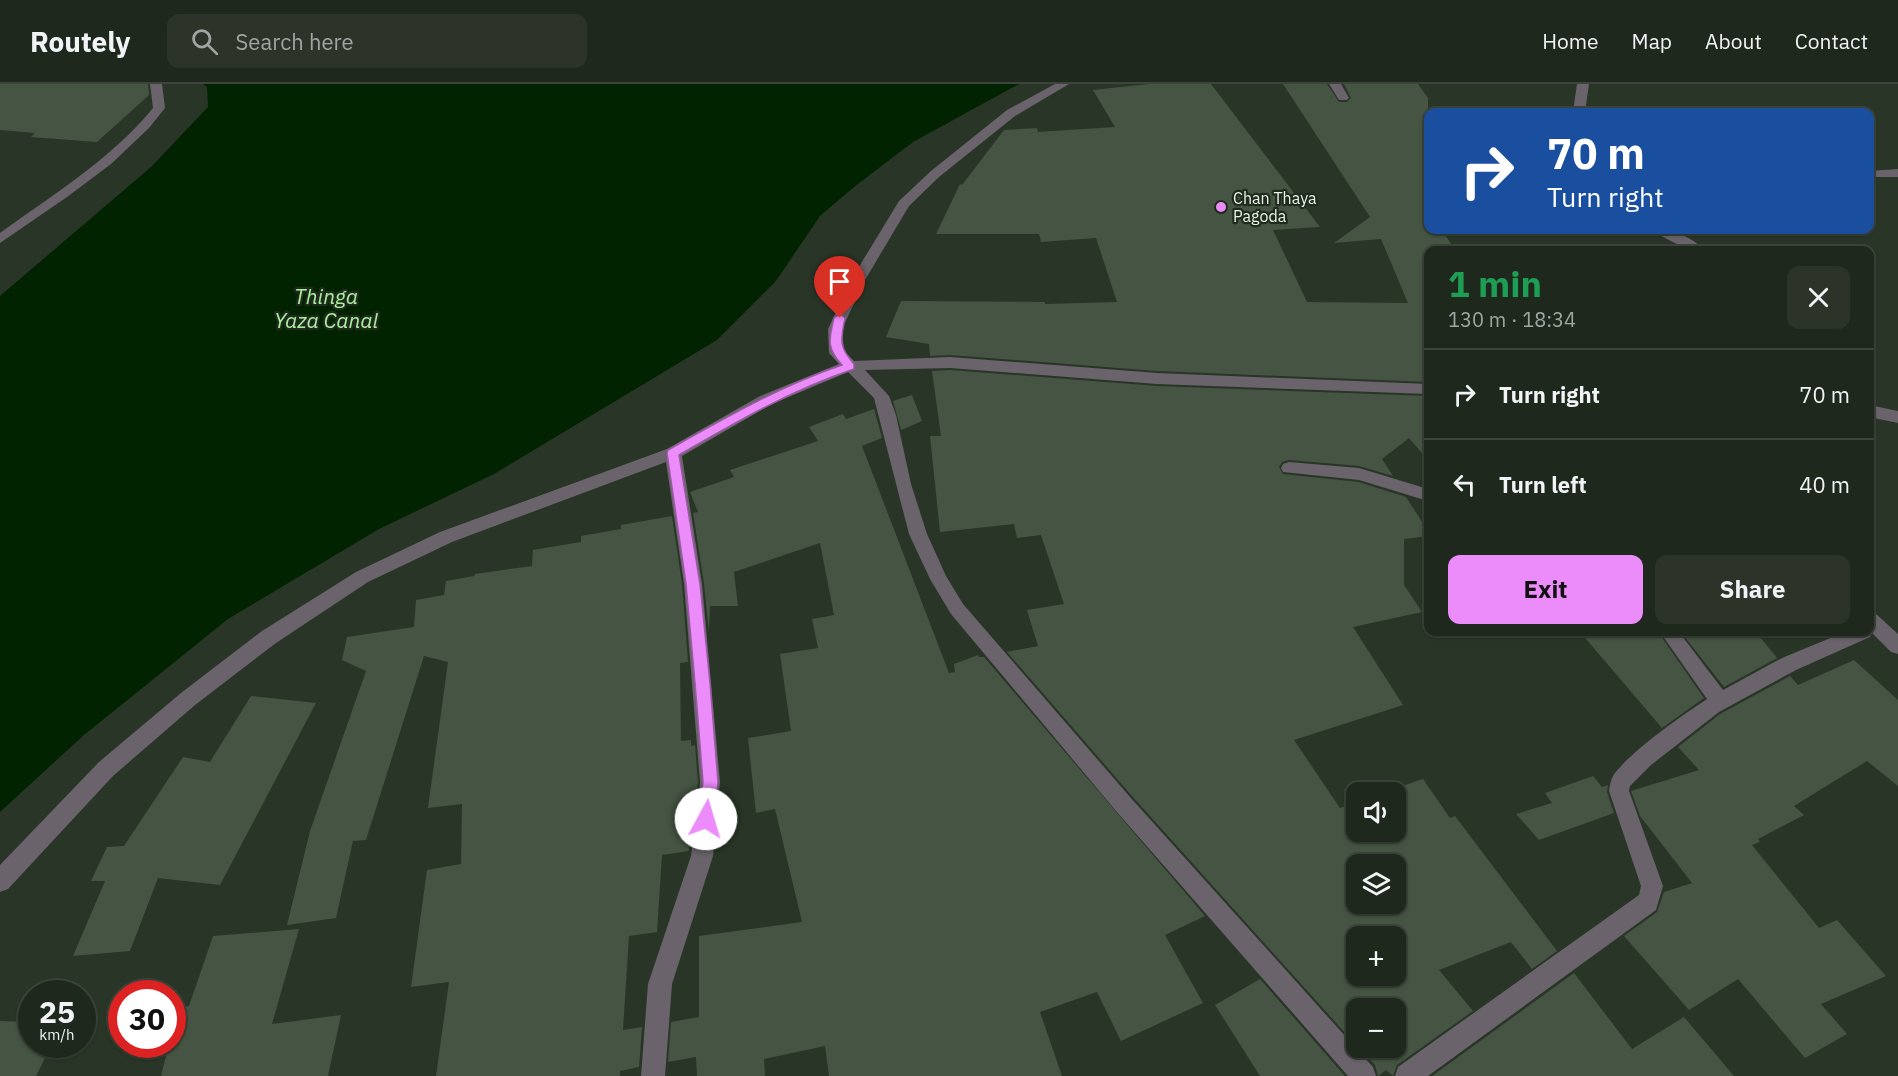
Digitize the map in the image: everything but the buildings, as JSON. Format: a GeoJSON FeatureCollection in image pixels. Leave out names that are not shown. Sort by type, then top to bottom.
{"type":"FeatureCollection","features":[{"type":"Feature","properties":{"kind":"street"},"geometry":{"type":"LineString","coordinates":[[0,238],[93,170],[142,130],[159,108],[156,84]]}},
{"type":"Feature","properties":{"kind":"street"},"geometry":{"type":"LineString","coordinates":[[1062,84],[1011,113],[935,174],[904,204],[858,280],[836,329],[837,353],[881,396],[888,415],[903,484],[918,534],[939,579],[957,609],[1123,804],[1364,1076]]}},
{"type":"Feature","properties":{"kind":"street"},"geometry":{"type":"LineString","coordinates":[[1335,84],[1343,98]]}},
{"type":"Feature","properties":{"kind":"street"},"geometry":{"type":"LineString","coordinates":[[1579,108],[1582,84]]}},
{"type":"Feature","properties":{"kind":"street"},"geometry":{"type":"LineString","coordinates":[[1874,174],[1898,173]]}},
{"type":"Feature","properties":{"kind":"street"},"geometry":{"type":"LineString","coordinates":[[1666,234],[1691,246]]}},
{"type":"Feature","properties":{"kind":"street"},"geometry":{"type":"LineString","coordinates":[[0,881],[106,770],[188,699],[269,637],[362,577],[446,537],[673,453],[766,400],[850,366],[885,362],[987,364],[1179,380],[1349,384],[1424,389]]}},
{"type":"Feature","properties":{"kind":"street"},"geometry":{"type":"LineString","coordinates":[[1874,412],[1898,417]]}},
{"type":"Feature","properties":{"kind":"street"},"geometry":{"type":"LineString","coordinates":[[654,1076],[660,984],[702,856],[710,782],[693,584],[673,453]]}},
{"type":"Feature","properties":{"kind":"street"},"geometry":{"type":"LineString","coordinates":[[1289,468],[1359,474],[1424,494]]}},
{"type":"Feature","properties":{"kind":"street"},"geometry":{"type":"LineString","coordinates":[[1874,629],[1898,646]]}},
{"type":"Feature","properties":{"kind":"street"},"geometry":{"type":"LineString","coordinates":[[1672,636],[1720,702]]}},
{"type":"Feature","properties":{"kind":"street"},"geometry":{"type":"LineString","coordinates":[[1407,1076],[1648,902],[1652,886],[1619,791],[1621,781],[1644,759],[1720,702],[1789,664],[1848,636]]}},
{"type":"Feature","properties":{"kind":"water","name":"Thinga Yaza Canal"},"geometry":{"type":"Polygon","coordinates":[[[203,84],[1019,84],[913,142],[854,187],[820,216],[776,281],[717,340],[494,474],[379,529],[228,619],[84,735],[0,812],[0,296],[151,167],[208,107],[207,87],[203,84]]]}},
{"type":"Feature","properties":{"kind":"place","name":"Chan Thaya Pagoda"},"geometry":{"type":"Point","coordinates":[1221,207]}},
{"type":"Feature","properties":{"kind":"route"},"geometry":{"type":"LineString","coordinates":[[706,819],[710,782],[703,683],[693,584],[673,453],[766,400],[850,366],[837,353],[836,329],[840,318]]}}]}
